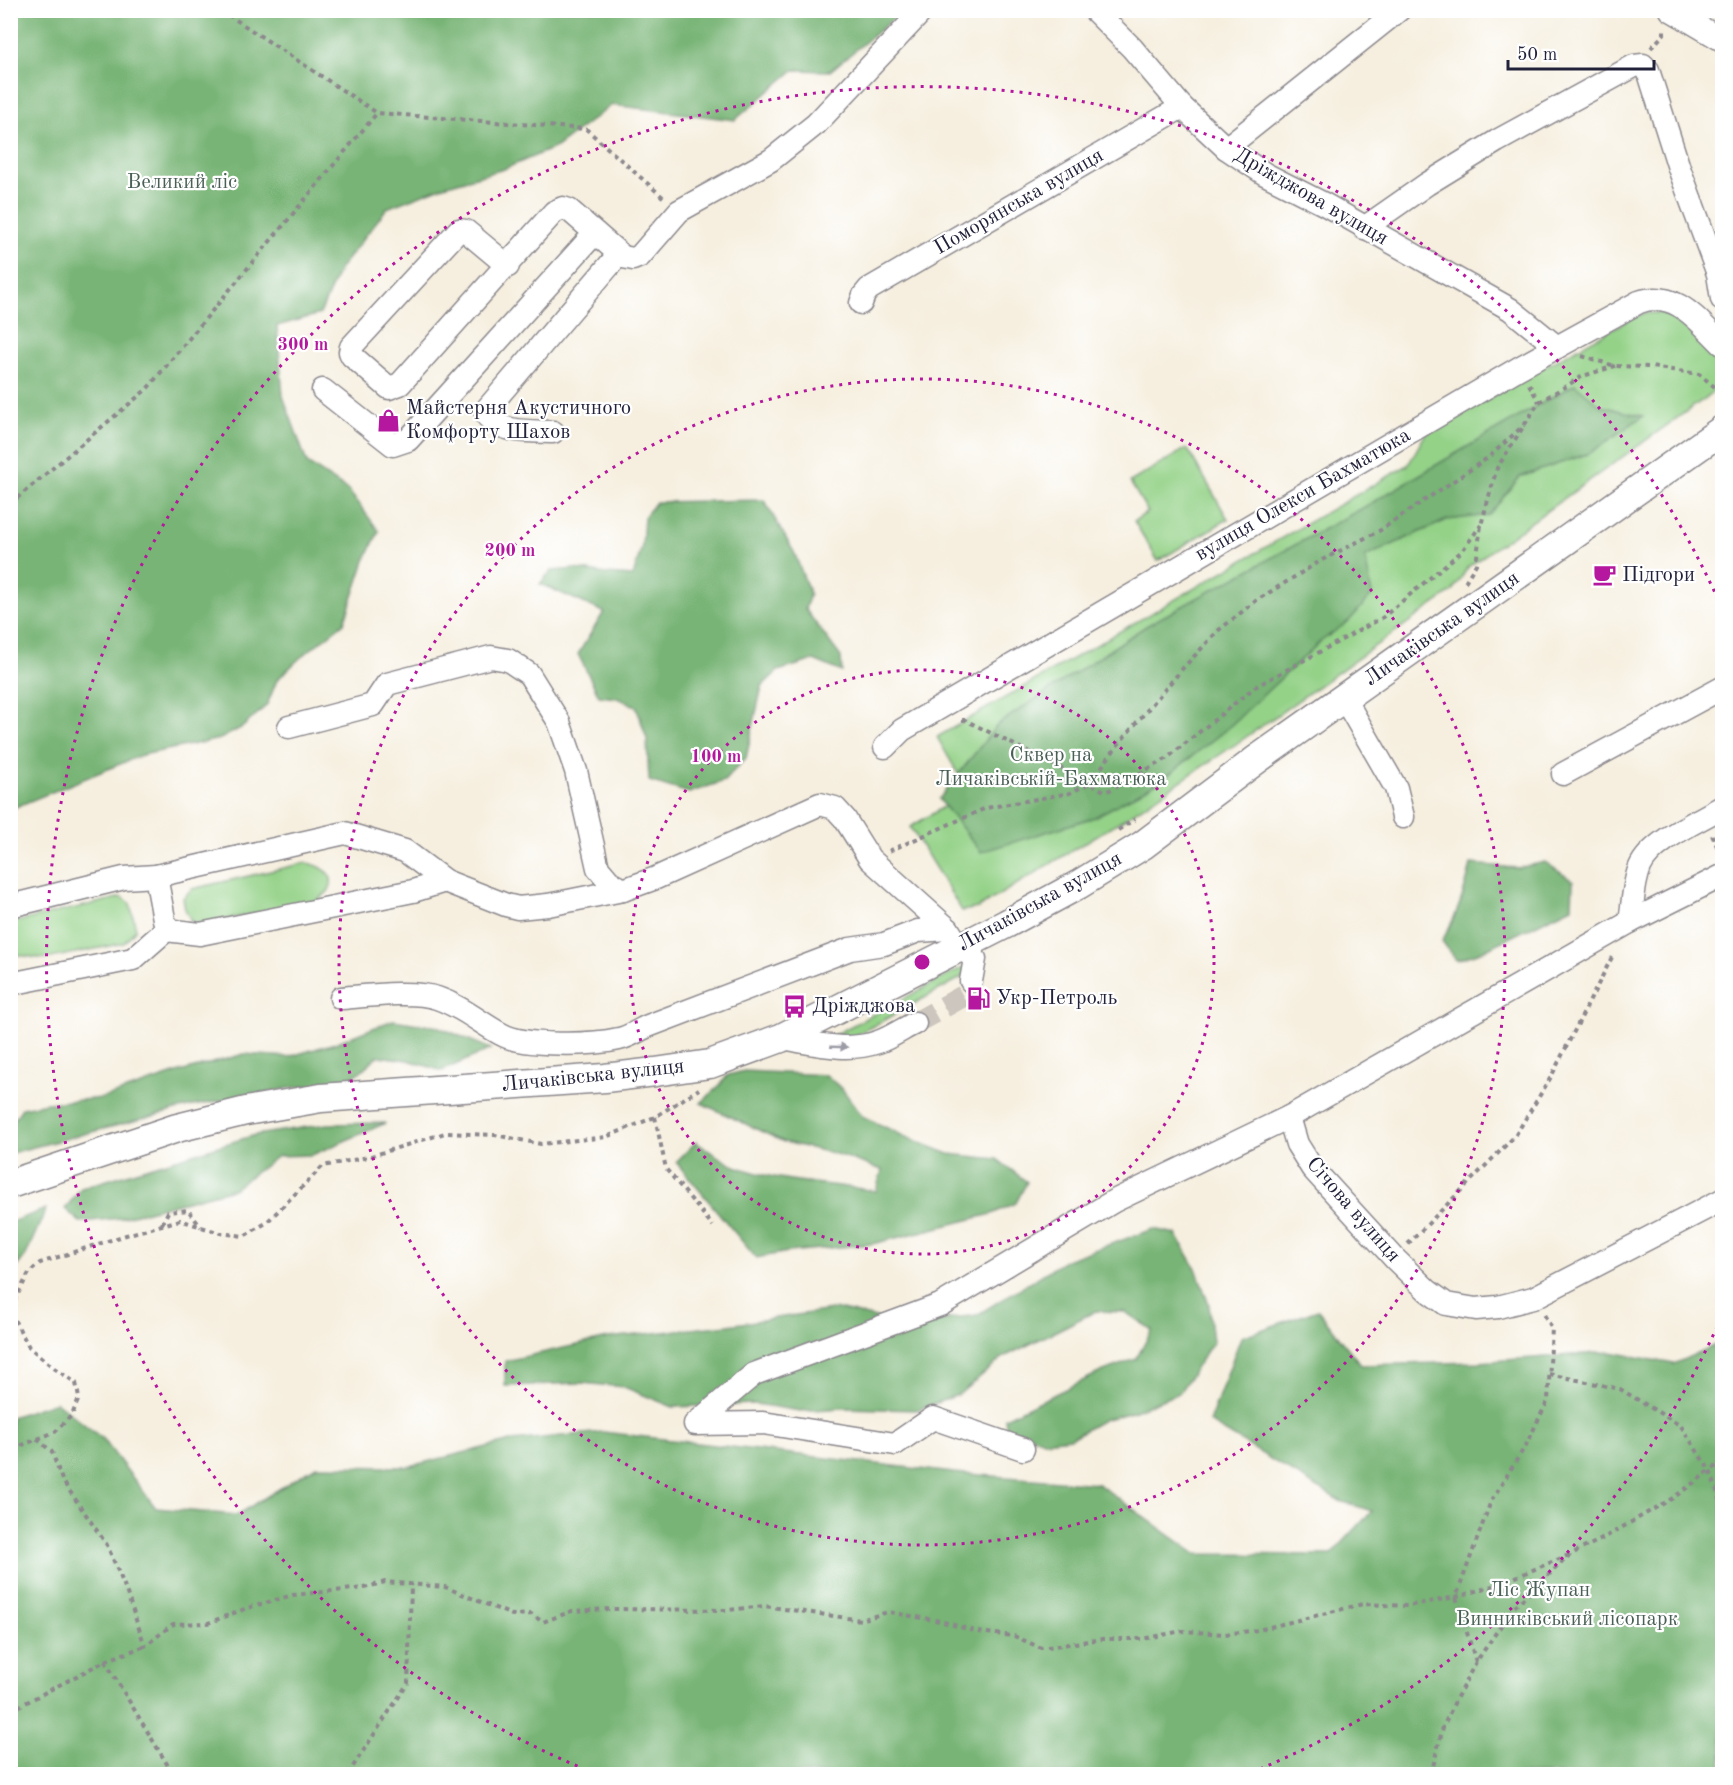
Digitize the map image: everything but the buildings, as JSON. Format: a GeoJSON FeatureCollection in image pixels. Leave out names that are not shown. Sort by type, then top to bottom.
{"type":"FeatureCollection","features":[{"type":"Feature","properties":{"kind":"main road","name":"Личаківська вулиця"},"geometry":{"type":"LineString","coordinates":[[10,1184],[177,1128],[246,1111],[321,1098],[605,1078],[710,1064],[781,1038],[954,938],[1006,924],[1068,891],[1143,845],[1256,760],[1722,430]]}},
{"type":"Feature","properties":{"kind":"street"},"geometry":{"type":"LineString","coordinates":[[508,266],[466,231],[459,230],[351,347],[352,356],[389,388],[395,387],[508,266],[554,213],[563,208],[569,210],[623,257],[633,259],[640,256],[679,211],[771,160],[816,124],[923,10]]}},
{"type":"Feature","properties":{"kind":"street"},"geometry":{"type":"LineString","coordinates":[[1226,148],[1399,10]]}},
{"type":"Feature","properties":{"kind":"street","name":"Дріжджова вулиця"},"geometry":{"type":"LineString","coordinates":[[1099,12],[1182,106],[1226,148],[1264,174],[1510,309],[1557,347]]}},
{"type":"Feature","properties":{"kind":"street"},"geometry":{"type":"LineString","coordinates":[[1666,17],[1722,40]]}},
{"type":"Feature","properties":{"kind":"street"},"geometry":{"type":"LineString","coordinates":[[1364,228],[1427,184],[1497,141],[1637,65],[1643,65],[1648,70],[1679,168],[1719,273],[1722,299]]}},
{"type":"Feature","properties":{"kind":"street","name":"Поморянська вулиця"},"geometry":{"type":"LineString","coordinates":[[861,303],[869,289],[1182,106]]}},
{"type":"Feature","properties":{"kind":"street"},"geometry":{"type":"LineString","coordinates":[[324,390],[393,445],[408,440],[595,233]]}},
{"type":"Feature","properties":{"kind":"street"},"geometry":{"type":"LineString","coordinates":[[553,432],[500,426],[489,418],[486,414],[487,409],[619,254]]}},
{"type":"Feature","properties":{"kind":"street","name":"вулиця Олекси Бахматюка"},"geometry":{"type":"LineString","coordinates":[[885,747],[902,730],[1557,347],[1639,302],[1651,298],[1668,299],[1685,310],[1722,344]]}},
{"type":"Feature","properties":{"kind":"street"},"geometry":{"type":"LineString","coordinates":[[289,727],[373,705],[387,684],[491,657],[508,660],[529,674],[560,722],[576,771],[598,868],[609,881],[623,890]]}},
{"type":"Feature","properties":{"kind":"street"},"geometry":{"type":"LineString","coordinates":[[1563,774],[1722,688]]}},
{"type":"Feature","properties":{"kind":"street"},"geometry":{"type":"LineString","coordinates":[[1344,698],[1396,788],[1403,817]]}},
{"type":"Feature","properties":{"kind":"street"},"geometry":{"type":"LineString","coordinates":[[10,906],[124,878],[156,876],[345,833],[405,851],[445,881],[518,908],[548,905],[623,890],[656,878],[820,804],[835,808],[845,819],[870,859],[975,959],[971,981]]}},
{"type":"Feature","properties":{"kind":"street"},"geometry":{"type":"LineString","coordinates":[[1630,922],[1641,865],[1665,841],[1722,807]]}},
{"type":"Feature","properties":{"kind":"street"},"geometry":{"type":"LineString","coordinates":[[156,876],[166,930]]}},
{"type":"Feature","properties":{"kind":"street"},"geometry":{"type":"LineString","coordinates":[[1023,1449],[933,1418],[895,1444],[763,1423],[695,1424],[754,1374],[940,1305],[1114,1201],[1289,1117],[1630,922],[1722,876]]}},
{"type":"Feature","properties":{"kind":"street"},"geometry":{"type":"LineString","coordinates":[[10,984],[132,959],[166,930],[200,934],[413,891],[445,881]]}},
{"type":"Feature","properties":{"kind":"street"},"geometry":{"type":"LineString","coordinates":[[341,998],[393,994],[435,997],[459,1008],[501,1035],[520,1042],[586,1042],[621,1039],[648,1026],[850,949],[885,944],[918,931],[954,938]]}},
{"type":"Feature","properties":{"kind":"street"},"geometry":{"type":"LineString","coordinates":[[781,1038],[839,1048],[849,1047],[877,1042],[915,1023]]}},
{"type":"Feature","properties":{"kind":"street","name":"Січова вулиця"},"geometry":{"type":"LineString","coordinates":[[1289,1117],[1298,1144],[1312,1168],[1396,1260],[1428,1292],[1446,1304],[1476,1309],[1498,1307],[1533,1298],[1722,1200]]}},
{"type":"Feature","properties":{"kind":"path"},"geometry":{"type":"LineString","coordinates":[[221,10],[377,113],[586,129],[679,211]]}},
{"type":"Feature","properties":{"kind":"path"},"geometry":{"type":"LineString","coordinates":[[1637,65],[1664,34],[1666,17]]}},
{"type":"Feature","properties":{"kind":"path"},"geometry":{"type":"LineString","coordinates":[[10,504],[147,389],[377,113]]}},
{"type":"Feature","properties":{"kind":"path"},"geometry":{"type":"LineString","coordinates":[[1557,347],[1615,366],[1651,367],[1699,374],[1722,393]]}},
{"type":"Feature","properties":{"kind":"path"},"geometry":{"type":"LineString","coordinates":[[1465,584],[1476,564],[1481,525],[1497,468],[1539,402],[1582,376],[1615,366]]}},
{"type":"Feature","properties":{"kind":"path"},"geometry":{"type":"LineString","coordinates":[[870,859],[986,808],[1070,793],[1090,783],[1120,742],[1183,668],[1219,630],[1257,600],[1322,560],[1379,531],[1489,457],[1524,425]]}},
{"type":"Feature","properties":{"kind":"path"},"geometry":{"type":"LineString","coordinates":[[955,722],[965,720],[1106,792],[1166,759],[1255,687],[1382,618],[1462,551],[1481,525]]}},
{"type":"Feature","properties":{"kind":"path"},"geometry":{"type":"LineString","coordinates":[[1713,837],[1722,858]]}},
{"type":"Feature","properties":{"kind":"path"},"geometry":{"type":"LineString","coordinates":[[1396,1260],[1412,1239],[1515,1136],[1551,1077],[1630,922]]}},
{"type":"Feature","properties":{"kind":"path"},"geometry":{"type":"LineString","coordinates":[[10,1450],[55,1432],[72,1414],[80,1398],[76,1383],[29,1347],[10,1311],[29,1273],[40,1263],[180,1220],[220,1233],[244,1236],[266,1223],[323,1166],[368,1157],[445,1133],[495,1135],[541,1144],[606,1137],[655,1117],[699,1090],[710,1064]]}},
{"type":"Feature","properties":{"kind":"path"},"geometry":{"type":"LineString","coordinates":[[655,1117],[666,1169],[712,1226]]}},
{"type":"Feature","properties":{"kind":"path"},"geometry":{"type":"LineString","coordinates":[[162,1225],[168,1212],[188,1210],[201,1227]]}},
{"type":"Feature","properties":{"kind":"path"},"geometry":{"type":"LineString","coordinates":[[1476,1662],[1456,1597],[1491,1501],[1526,1445],[1548,1400],[1552,1328],[1533,1298]]}},
{"type":"Feature","properties":{"kind":"path"},"geometry":{"type":"LineString","coordinates":[[1549,1374],[1620,1389],[1681,1426],[1710,1471],[1722,1504]]}},
{"type":"Feature","properties":{"kind":"path"},"geometry":{"type":"LineString","coordinates":[[37,1439],[52,1452],[62,1480],[107,1545],[144,1646]]}},
{"type":"Feature","properties":{"kind":"path"},"geometry":{"type":"LineString","coordinates":[[10,1711],[105,1660],[144,1646],[174,1624],[208,1623],[247,1608],[292,1595],[364,1588],[385,1582],[411,1586],[445,1587],[512,1615],[531,1614],[543,1622],[572,1611],[612,1609],[729,1610],[764,1606],[861,1620],[888,1612],[939,1621],[978,1632],[1014,1636],[1041,1648],[1102,1639],[1142,1639],[1182,1631],[1225,1634],[1258,1630],[1363,1604],[1407,1606],[1456,1597],[1499,1584],[1600,1540],[1673,1498],[1722,1462]]}},
{"type":"Feature","properties":{"kind":"path"},"geometry":{"type":"LineString","coordinates":[[1431,1774],[1443,1727],[1476,1662],[1513,1608],[1571,1554]]}},
{"type":"Feature","properties":{"kind":"path"},"geometry":{"type":"LineString","coordinates":[[348,1774],[408,1683],[411,1586]]}},
{"type":"Feature","properties":{"kind":"path"},"geometry":{"type":"LineString","coordinates":[[105,1660],[173,1774]]}},
{"type":"Feature","properties":{"kind":"green space","name":"Великий ліс"},"geometry":{"type":"Polygon","coordinates":[[[11,10],[903,11],[830,71],[794,70],[735,120],[612,105],[556,147],[504,169],[444,186],[387,208],[339,270],[320,314],[277,326],[283,396],[307,463],[348,490],[379,531],[366,558],[344,623],[300,658],[277,680],[267,705],[243,727],[220,739],[142,755],[11,809],[11,10]]]}},
{"type":"Feature","properties":{"kind":"green space","name":"Сквер на Личаківській-Бахматюка"},"geometry":{"type":"Polygon","coordinates":[[[1645,313],[1663,313],[1678,321],[1722,360],[1722,386],[1468,567],[1453,591],[1242,740],[1127,817],[978,908],[962,911],[910,827],[952,802],[945,790],[961,779],[937,737],[1408,465],[1426,433],[1630,319],[1645,313]]]}},
{"type":"Feature","properties":{"kind":"green space"},"geometry":{"type":"Polygon","coordinates":[[[1575,384],[1601,406],[1643,416],[1590,453],[1520,477],[1489,515],[1447,520],[1365,557],[1372,595],[1349,621],[1320,642],[1229,727],[1162,780],[1095,817],[981,852],[939,799],[998,724],[1146,626],[1361,509],[1575,384]]]}},
{"type":"Feature","properties":{"kind":"green space"},"geometry":{"type":"Polygon","coordinates":[[[1187,448],[1228,519],[1158,561],[1134,521],[1148,512],[1130,482],[1187,448]]]}},
{"type":"Feature","properties":{"kind":"green space"},"geometry":{"type":"Polygon","coordinates":[[[764,500],[794,552],[810,594],[805,609],[841,657],[842,672],[814,660],[778,671],[762,686],[746,758],[724,781],[689,793],[649,781],[647,739],[636,706],[617,698],[599,696],[578,654],[604,612],[540,584],[551,571],[575,569],[633,576],[642,546],[644,517],[656,502],[764,500]]]}},
{"type":"Feature","properties":{"kind":"green space"},"geometry":{"type":"Polygon","coordinates":[[[1545,862],[1573,881],[1572,907],[1478,953],[1456,960],[1442,941],[1460,904],[1471,864],[1518,868],[1545,862]]]}},
{"type":"Feature","properties":{"kind":"green space"},"geometry":{"type":"Polygon","coordinates":[[[305,863],[325,870],[331,879],[328,892],[314,902],[203,924],[191,921],[185,909],[183,898],[192,889],[305,863]]]}},
{"type":"Feature","properties":{"kind":"green space"},"geometry":{"type":"Polygon","coordinates":[[[122,897],[130,903],[136,929],[124,943],[46,959],[11,954],[11,923],[122,897]]]}},
{"type":"Feature","properties":{"kind":"green space"},"geometry":{"type":"Polygon","coordinates":[[[969,964],[961,978],[856,1035],[844,1037],[834,1035],[969,964]]]}},
{"type":"Feature","properties":{"kind":"green space"},"geometry":{"type":"Polygon","coordinates":[[[393,1020],[439,1027],[491,1049],[442,1071],[408,1060],[378,1056],[348,1082],[291,1088],[188,1107],[11,1153],[11,1124],[22,1108],[47,1103],[103,1098],[180,1072],[244,1054],[288,1057],[335,1043],[393,1020]]]}},
{"type":"Feature","properties":{"kind":"green space"},"geometry":{"type":"Polygon","coordinates":[[[744,1071],[826,1075],[843,1090],[862,1116],[949,1154],[997,1159],[1027,1182],[1016,1203],[992,1214],[872,1244],[788,1252],[756,1258],[676,1162],[696,1142],[735,1166],[787,1179],[876,1191],[882,1170],[836,1154],[784,1142],[701,1103],[728,1075],[744,1071]]]}},
{"type":"Feature","properties":{"kind":"green space"},"geometry":{"type":"Polygon","coordinates":[[[386,1123],[312,1155],[278,1156],[233,1189],[121,1218],[80,1222],[65,1209],[81,1188],[255,1135],[327,1124],[386,1123]]]}},
{"type":"Feature","properties":{"kind":"green space"},"geometry":{"type":"Polygon","coordinates":[[[46,1209],[26,1255],[11,1274],[11,1222],[46,1209]]]}},
{"type":"Feature","properties":{"kind":"green space"},"geometry":{"type":"Polygon","coordinates":[[[1153,1229],[1176,1234],[1196,1268],[1209,1305],[1213,1342],[1179,1393],[1132,1412],[1103,1420],[1071,1438],[1044,1441],[1006,1427],[1005,1418],[1101,1372],[1136,1359],[1152,1330],[1125,1312],[1096,1311],[1004,1357],[958,1395],[917,1410],[843,1408],[800,1411],[755,1404],[673,1407],[624,1387],[582,1383],[505,1386],[505,1361],[608,1338],[728,1325],[838,1309],[905,1325],[977,1315],[1066,1260],[1153,1229]]]}},
{"type":"Feature","properties":{"kind":"green space","name":"Ліс Жупан"},"geometry":{"type":"Polygon","coordinates":[[[1318,1310],[1361,1365],[1479,1362],[1611,1352],[1674,1364],[1722,1342],[1722,1774],[11,1774],[11,1417],[56,1402],[103,1439],[156,1508],[237,1515],[316,1466],[406,1467],[511,1441],[603,1432],[954,1473],[1098,1484],[1196,1554],[1331,1555],[1372,1511],[1340,1501],[1209,1422],[1241,1337],[1318,1310]]]}},
{"type":"Feature","properties":{"kind":"tunnel"},"geometry":{"type":"LineString","coordinates":[[915,1023],[967,994],[971,981]]}},
{"type":"Feature","properties":{"kind":"place","name":"Майстерня Акустичного Комфорту Шахов"},"geometry":{"type":"Point","coordinates":[388,420]}},
{"type":"Feature","properties":{"kind":"place","name":"Підгори"},"geometry":{"type":"Point","coordinates":[1604,575]}},
{"type":"Feature","properties":{"kind":"place","name":"Укр-Петроль"},"geometry":{"type":"Point","coordinates":[978,998]}},
{"type":"Feature","properties":{"kind":"place","name":"Дріжджова"},"geometry":{"type":"Point","coordinates":[794,1006]}},
{"type":"Feature","properties":{"kind":"park label","name":"Винниківський лісопарк"},"geometry":{"type":"Point","coordinates":[1567,1619]}}]}
